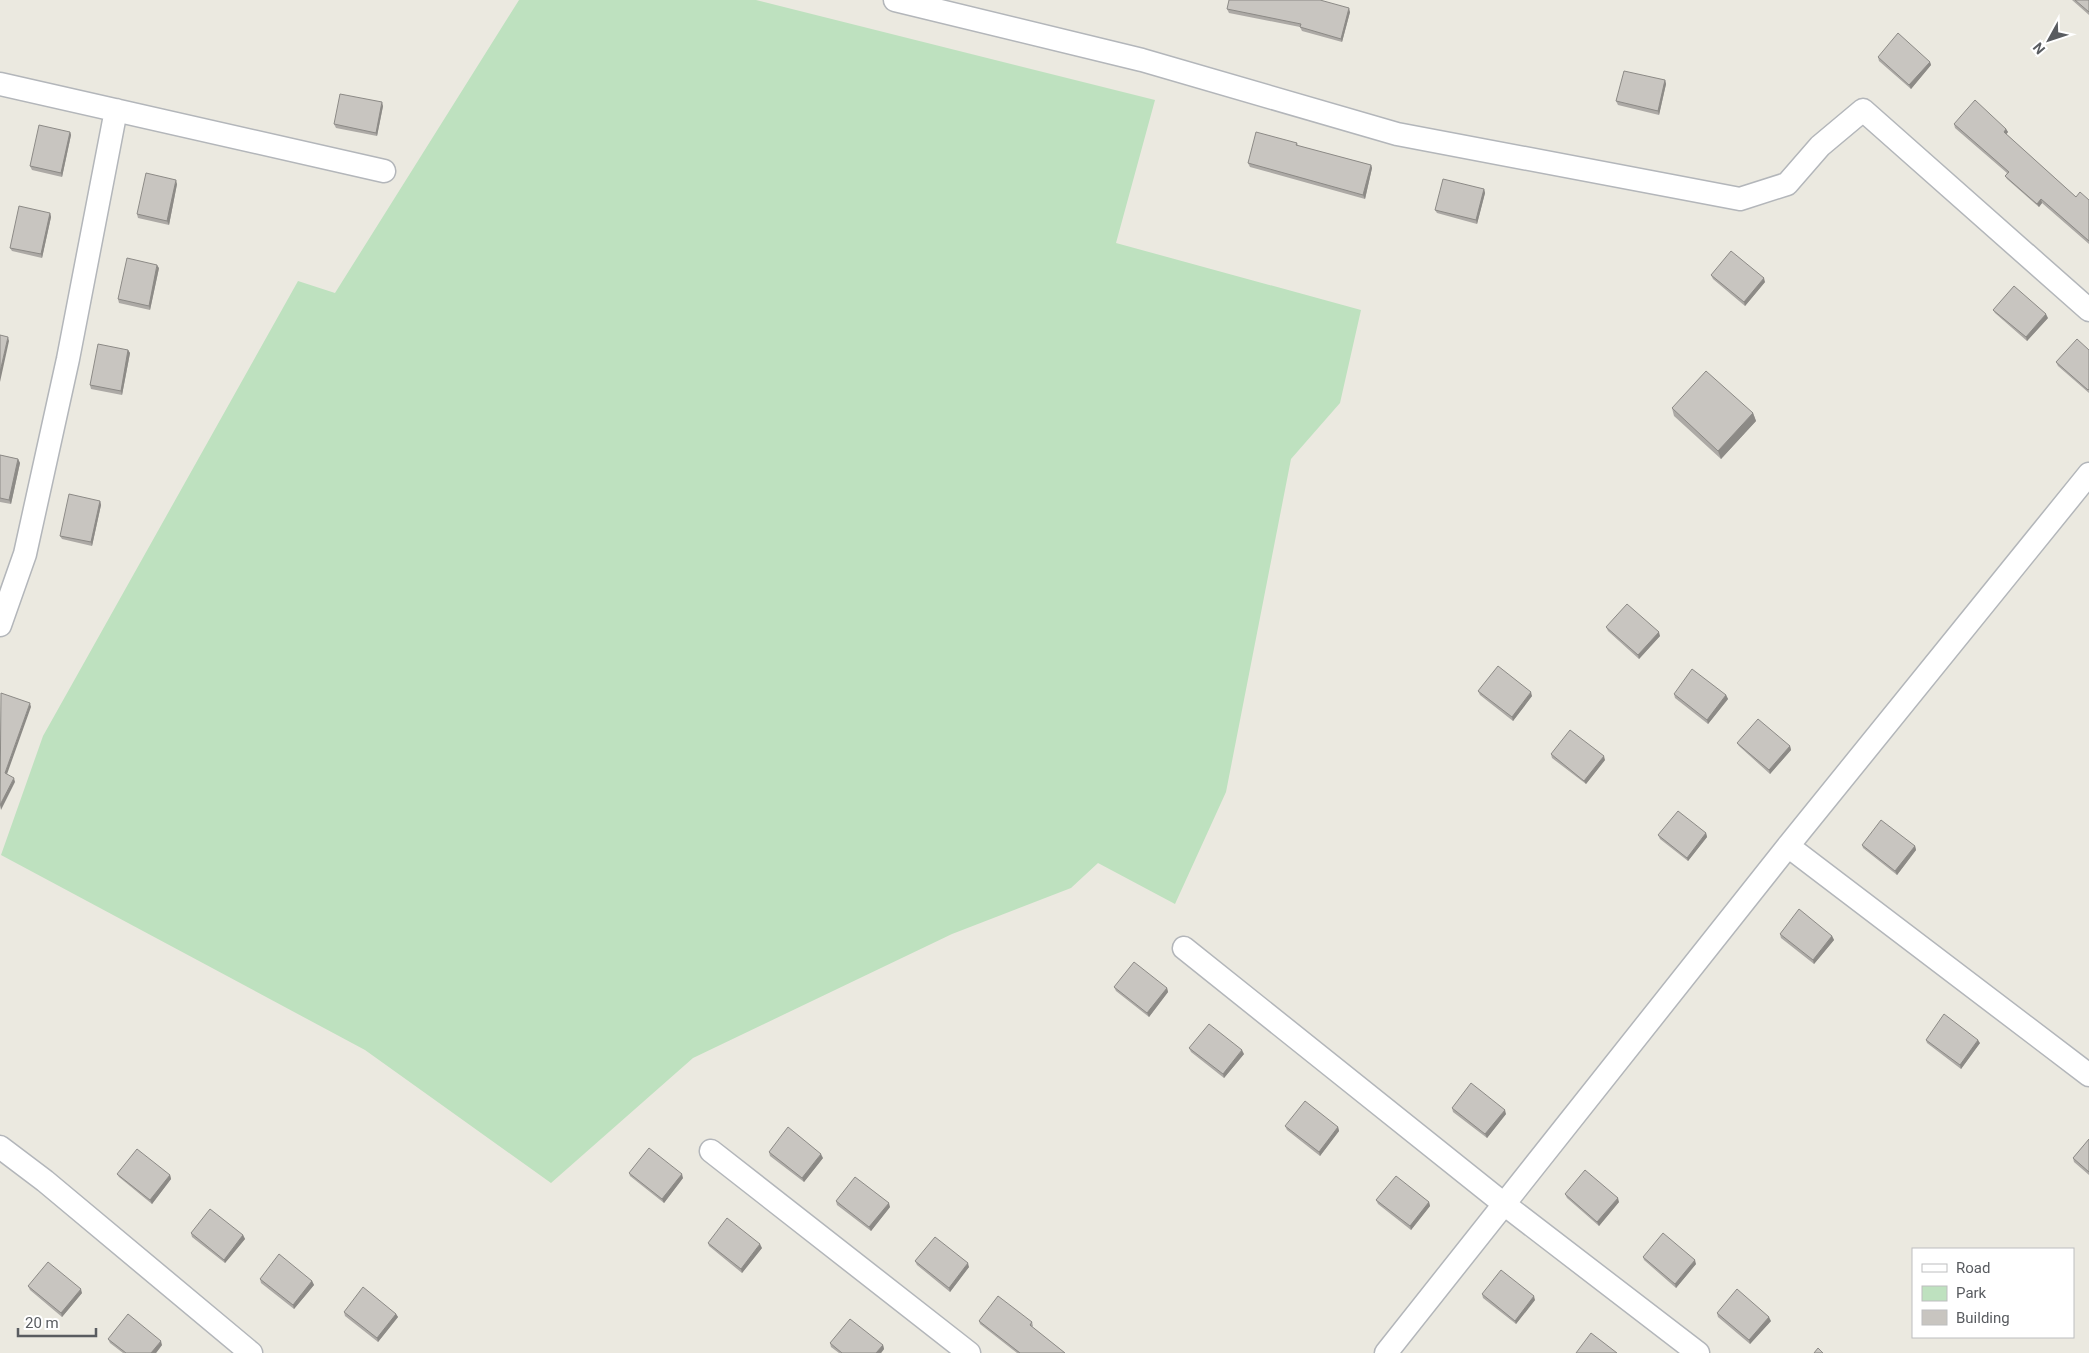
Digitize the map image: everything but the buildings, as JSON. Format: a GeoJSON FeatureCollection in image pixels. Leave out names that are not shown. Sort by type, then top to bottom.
{"type":"FeatureCollection","features":[{"type":"Feature","properties":{"kind":"street"},"geometry":{"type":"LineString","coordinates":[[895,0],[1142,60],[1397,134],[1740,199],[1787,184],[1820,146],[1862,110],[2089,310]]}},
{"type":"Feature","properties":{"kind":"street"},"geometry":{"type":"LineString","coordinates":[[0,84],[384,171]]}},
{"type":"Feature","properties":{"kind":"street"},"geometry":{"type":"LineString","coordinates":[[0,626],[27,544],[68,359],[116,110]]}},
{"type":"Feature","properties":{"kind":"street"},"geometry":{"type":"LineString","coordinates":[[1386,1353],[1788,846],[2089,474]]}},
{"type":"Feature","properties":{"kind":"street"},"geometry":{"type":"LineString","coordinates":[[1788,846],[2089,1075]]}},
{"type":"Feature","properties":{"kind":"street"},"geometry":{"type":"LineString","coordinates":[[1184,948],[1504,1204],[1698,1353]]}},
{"type":"Feature","properties":{"kind":"street"},"geometry":{"type":"LineString","coordinates":[[0,1147],[45,1181],[251,1353]]}},
{"type":"Feature","properties":{"kind":"street"},"geometry":{"type":"LineString","coordinates":[[711,1152],[969,1353]]}},
{"type":"Feature","properties":{"kind":"green space"},"geometry":{"type":"Polygon","coordinates":[[[519,0],[756,0],[1155,100],[1116,243],[1361,310],[1340,403],[1291,459],[1226,792],[1175,904],[1098,863],[1071,888],[952,934],[693,1058],[551,1183],[365,1050],[1,855],[43,736],[298,281],[335,293],[519,0]]]}}]}
